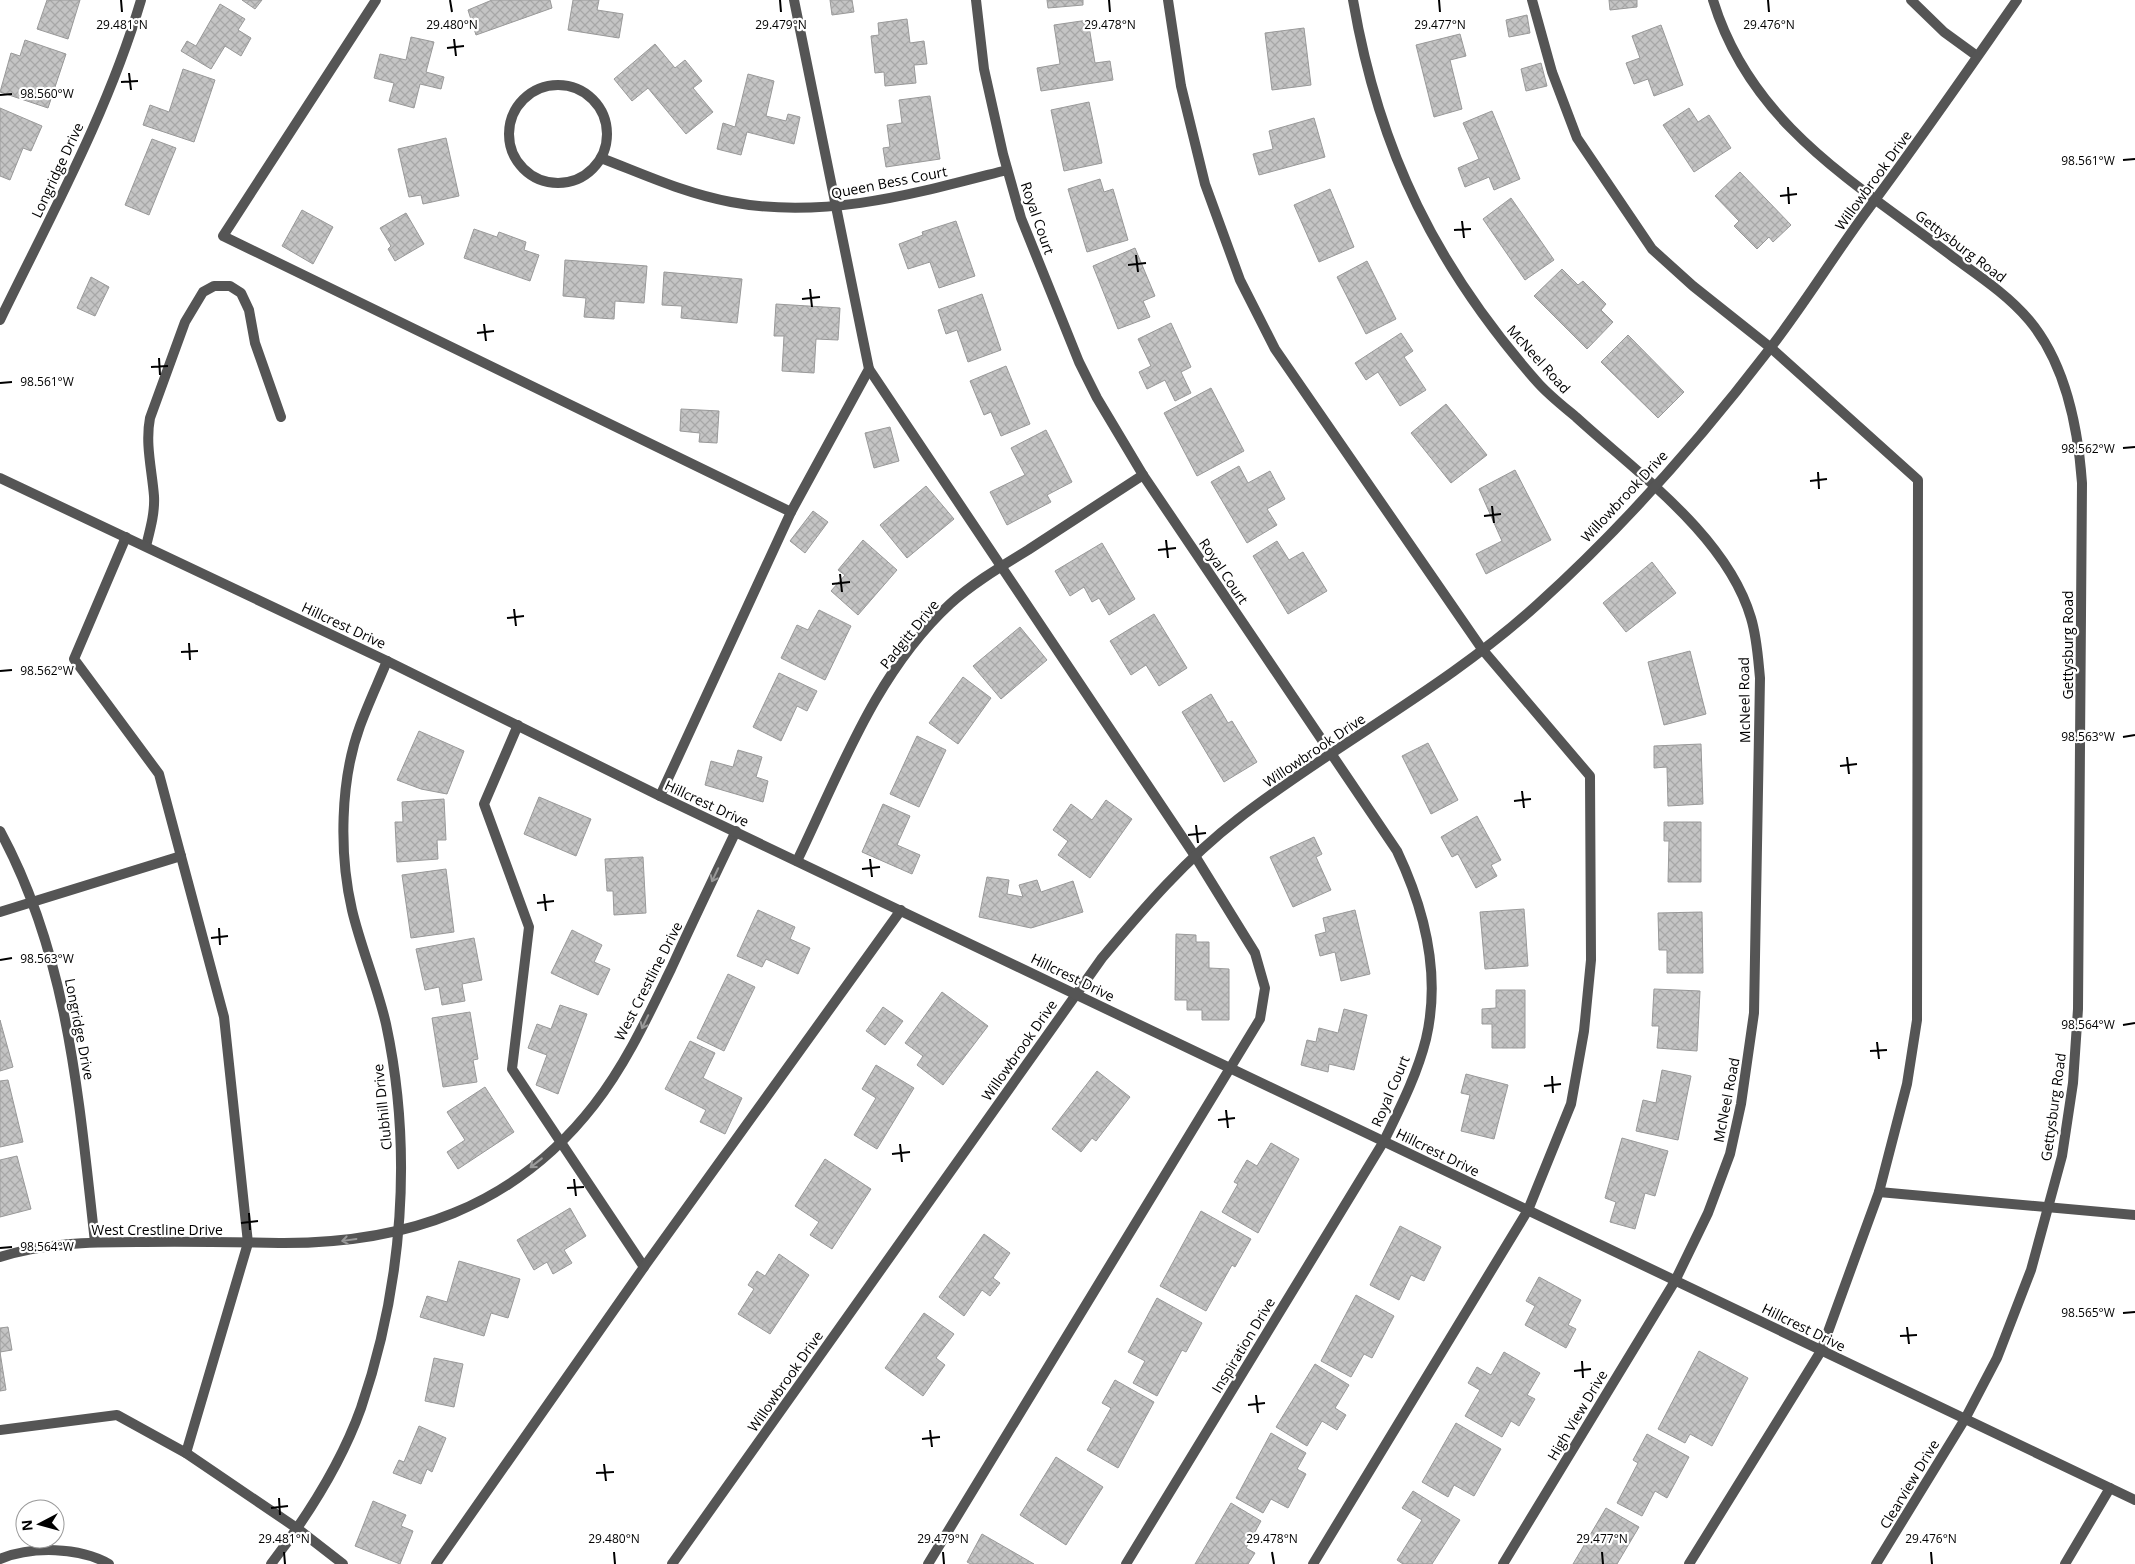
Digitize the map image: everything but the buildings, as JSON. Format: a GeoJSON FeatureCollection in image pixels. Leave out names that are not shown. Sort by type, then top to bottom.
{"type":"FeatureCollection","features":[{"type":"Feature","properties":{"kind":"street","name":"Longridge Drive"},"geometry":{"type":"LineString","coordinates":[[0,320],[72,173],[107,95],[141,0]]}},
{"type":"Feature","properties":{"kind":"street"},"geometry":{"type":"LineString","coordinates":[[376,0],[223,236],[791,512]]}},
{"type":"Feature","properties":{"kind":"street"},"geometry":{"type":"LineString","coordinates":[[794,0],[834,207],[869,369],[1195,856],[1255,953],[1265,988],[1260,1019],[1232,1068],[928,1564]]}},
{"type":"Feature","properties":{"kind":"street","name":"Royal Court"},"geometry":{"type":"LineString","coordinates":[[976,0],[984,69],[1008,170],[1024,227],[1079,362],[1097,398],[1143,475],[1397,851],[1414,887],[1428,944],[1430,1009],[1426,1039],[1412,1083],[1384,1141]]}},
{"type":"Feature","properties":{"kind":"street"},"geometry":{"type":"LineString","coordinates":[[1168,0],[1181,86],[1205,184],[1240,280],[1275,349],[1482,649],[1590,776],[1591,960],[1584,1031],[1571,1104],[1528,1210],[1313,1564]]}},
{"type":"Feature","properties":{"kind":"street","name":"McNeel Road"},"geometry":{"type":"LineString","coordinates":[[1353,0],[1361,46],[1376,106],[1400,171],[1430,233],[1486,321],[1541,386],[1707,538],[1734,578],[1751,618],[1756,638],[1760,678],[1752,1043],[1730,1154],[1708,1212],[1675,1281]]}},
{"type":"Feature","properties":{"kind":"street"},"geometry":{"type":"LineString","coordinates":[[1532,0],[1552,72],[1577,138],[1619,203],[1652,249],[1693,286],[1771,348],[1918,480],[1917,1020],[1907,1084],[1879,1192],[1821,1351],[1689,1564]]}},
{"type":"Feature","properties":{"kind":"street","name":"Gettysburg Road"},"geometry":{"type":"LineString","coordinates":[[1713,0],[1730,44],[1751,80],[1775,114],[1812,151],[1997,290],[2029,320],[2049,352],[2060,376],[2079,446],[2082,483],[2078,1009],[2074,1083],[2062,1156],[2031,1270],[1997,1358],[1964,1419]]}},
{"type":"Feature","properties":{"kind":"street"},"geometry":{"type":"LineString","coordinates":[[1911,0],[1944,32],[1977,56]]}},
{"type":"Feature","properties":{"kind":"street","name":"Willowbrook Drive"},"geometry":{"type":"LineString","coordinates":[[672,1564],[1102,958],[1157,893],[1195,856],[1238,819],[1447,676],[1536,606],[1653,487],[1726,404],[1771,348],[2017,0]]}},
{"type":"Feature","properties":{"kind":"street"},"geometry":{"type":"LineString","coordinates":[[552,84],[574,86],[588,94],[602,110],[605,118],[608,134],[601,158],[590,172],[576,180],[564,183],[544,181],[529,173],[521,167],[510,145],[509,124],[516,106],[538,88],[552,84]]}},
{"type":"Feature","properties":{"kind":"street","name":"Queen Bess Court"},"geometry":{"type":"LineString","coordinates":[[601,158],[689,191],[731,202],[794,208],[834,207],[914,194],[1008,170]]}},
{"type":"Feature","properties":{"kind":"street"},"geometry":{"type":"LineString","coordinates":[[146,546],[153,516],[154,498],[147,432],[150,418],[184,322],[203,292],[214,286],[230,286],[241,293],[249,310],[255,343],[266,380],[281,417]]}},
{"type":"Feature","properties":{"kind":"street"},"geometry":{"type":"LineString","coordinates":[[660,796],[791,512],[869,369]]}},
{"type":"Feature","properties":{"kind":"street","name":"Padgitt Drive"},"geometry":{"type":"LineString","coordinates":[[797,861],[870,711],[896,669],[918,640],[951,604],[1001,567],[1143,475]]}},
{"type":"Feature","properties":{"kind":"street","name":"Hillcrest Drive"},"geometry":{"type":"LineString","coordinates":[[0,478],[388,661],[660,796],[2135,1500]]}},
{"type":"Feature","properties":{"kind":"street"},"geometry":{"type":"LineString","coordinates":[[126,537],[74,659],[159,774],[224,1017],[248,1242],[186,1453]]}},
{"type":"Feature","properties":{"kind":"street","name":"Clubhill Drive"},"geometry":{"type":"LineString","coordinates":[[271,1564],[298,1529],[332,1471],[360,1409],[380,1339],[394,1270],[402,1196],[401,1126],[386,1024],[352,909],[346,871],[344,837],[350,762],[359,728],[388,661]]}},
{"type":"Feature","properties":{"kind":"street"},"geometry":{"type":"LineString","coordinates":[[518,725],[484,804],[529,927],[512,1069],[644,1267]]}},
{"type":"Feature","properties":{"kind":"street","name":"Longridge Drive"},"geometry":{"type":"LineString","coordinates":[[0,831],[33,902],[61,994],[76,1073],[95,1242]]}},
{"type":"Feature","properties":{"kind":"street","name":"West Crestline Drive"},"geometry":{"type":"LineString","coordinates":[[0,1257],[63,1244],[95,1242],[323,1243],[398,1232],[435,1222],[476,1204],[516,1180],[561,1142],[594,1105],[641,1032],[736,831]]}},
{"type":"Feature","properties":{"kind":"street"},"geometry":{"type":"LineString","coordinates":[[0,912],[181,856]]}},
{"type":"Feature","properties":{"kind":"street"},"geometry":{"type":"LineString","coordinates":[[436,1564],[644,1267],[901,910]]}},
{"type":"Feature","properties":{"kind":"street","name":"Inspiration Drive"},"geometry":{"type":"LineString","coordinates":[[1126,1564],[1384,1141]]}},
{"type":"Feature","properties":{"kind":"street"},"geometry":{"type":"LineString","coordinates":[[1879,1192],[2135,1215]]}},
{"type":"Feature","properties":{"kind":"street","name":"High View Drive"},"geometry":{"type":"LineString","coordinates":[[1503,1564],[1675,1281]]}},
{"type":"Feature","properties":{"kind":"street"},"geometry":{"type":"LineString","coordinates":[[0,1430],[117,1415],[186,1453],[298,1529],[343,1564]]}},
{"type":"Feature","properties":{"kind":"street","name":"Clearview Drive"},"geometry":{"type":"LineString","coordinates":[[1876,1564],[1964,1419]]}},
{"type":"Feature","properties":{"kind":"street"},"geometry":{"type":"LineString","coordinates":[[2065,1564],[2110,1488]]}},
{"type":"Feature","properties":{"kind":"street"},"geometry":{"type":"LineString","coordinates":[[0,1559],[31,1551],[75,1552],[109,1564]]}}]}
